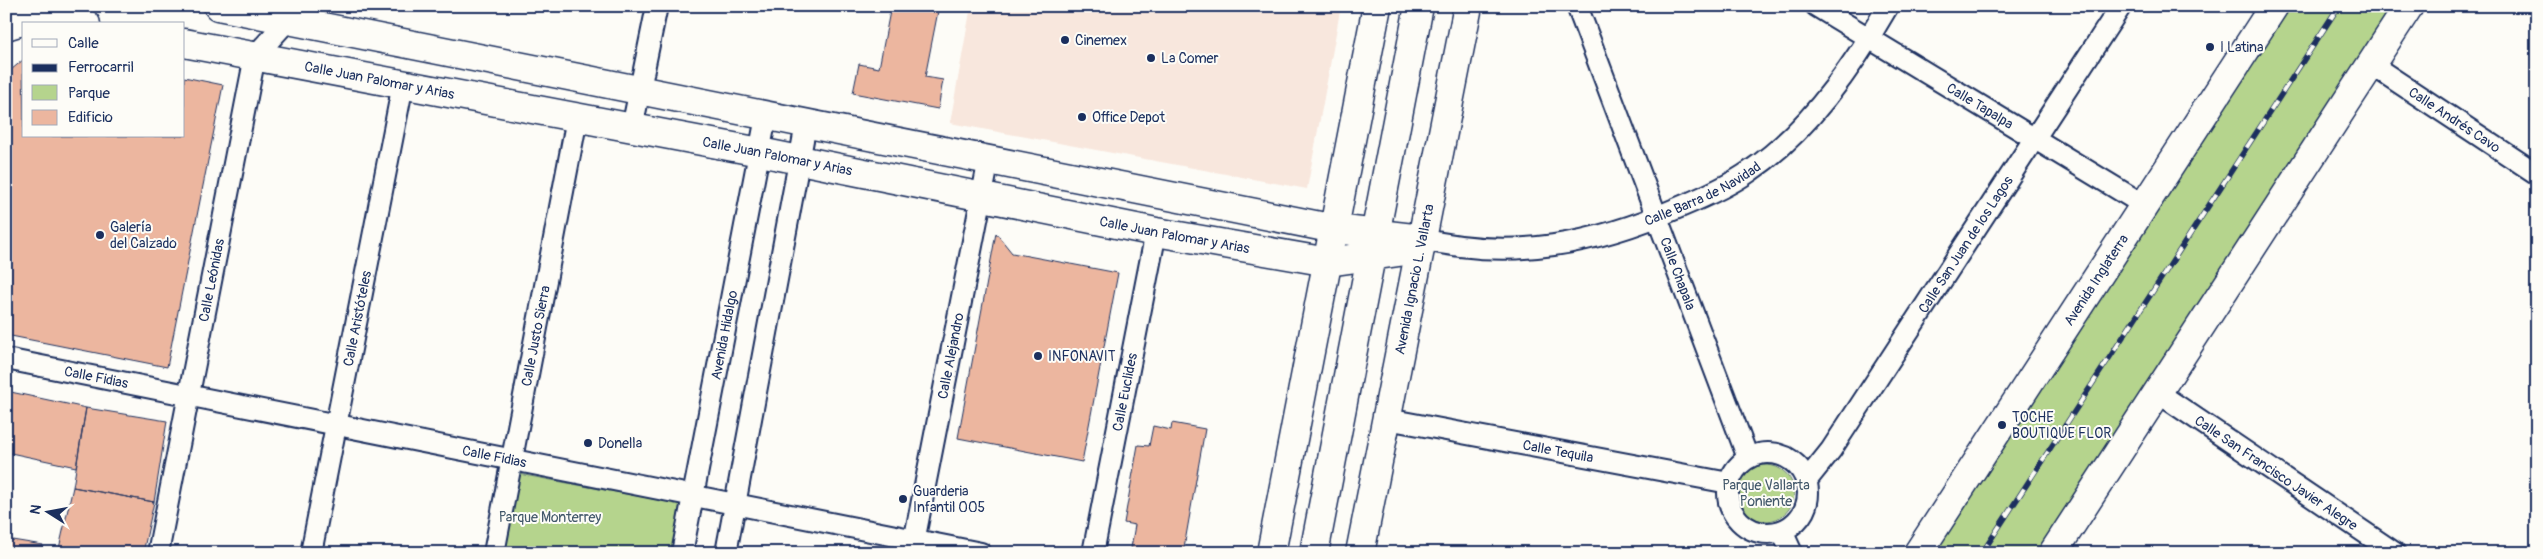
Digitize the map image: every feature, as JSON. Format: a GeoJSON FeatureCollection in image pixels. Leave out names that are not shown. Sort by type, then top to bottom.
{"type":"FeatureCollection","features":[{"type":"Feature","properties":{"kind":"street"},"geometry":{"type":"LineString","coordinates":[[218,6],[290,13],[639,91],[1335,229],[1373,245],[1429,244]]}},
{"type":"Feature","properties":{"kind":"street"},"geometry":{"type":"LineString","coordinates":[[632,128],[658,6]]}},
{"type":"Feature","properties":{"kind":"street"},"geometry":{"type":"LineString","coordinates":[[1271,553],[1377,6]]}},
{"type":"Feature","properties":{"kind":"street"},"geometry":{"type":"LineString","coordinates":[[1314,553],[1419,6]]}},
{"type":"Feature","properties":{"kind":"street","name":"Avenida Ignacio L. Vallarta"},"geometry":{"type":"LineString","coordinates":[[1360,553],[1387,419],[1429,244],[1468,6]]}},
{"type":"Feature","properties":{"kind":"street","name":"Calle Chapala"},"geometry":{"type":"LineString","coordinates":[[1577,6],[1748,458]]}},
{"type":"Feature","properties":{"kind":"street","name":"Calle Tapalpa"},"geometry":{"type":"LineString","coordinates":[[1816,6],[2144,205]]}},
{"type":"Feature","properties":{"kind":"street","name":"Calle Barra de Navidad"},"geometry":{"type":"LineString","coordinates":[[1429,244],[1493,249],[1554,247],[1607,236],[1658,217],[1708,195],[1751,170],[1782,144],[1818,108],[1870,38],[1888,6]]}},
{"type":"Feature","properties":{"kind":"street","name":"Calle San Juan de los Lagos"},"geometry":{"type":"LineString","coordinates":[[1807,480],[1831,450],[2120,6]]}},
{"type":"Feature","properties":{"kind":"street","name":"Avenida Inglaterra"},"geometry":{"type":"LineString","coordinates":[[1918,553],[2274,6]]}},
{"type":"Feature","properties":{"kind":"street"},"geometry":{"type":"LineString","coordinates":[[2054,552],[2409,6]]}},
{"type":"Feature","properties":{"kind":"street"},"geometry":{"type":"LineString","coordinates":[[255,56],[290,13]]}},
{"type":"Feature","properties":{"kind":"street"},"geometry":{"type":"LineString","coordinates":[[6,26],[35,17],[71,22]]}},
{"type":"Feature","properties":{"kind":"street","name":"Calle Juan Palomar y Arias"},"geometry":{"type":"LineString","coordinates":[[185,42],[760,152],[1156,232],[1328,262],[1373,245]]}},
{"type":"Feature","properties":{"kind":"street","name":"Calle Leónidas"},"geometry":{"type":"LineString","coordinates":[[158,553],[255,56]]}},
{"type":"Feature","properties":{"kind":"street","name":"Calle Andrés Cavo"},"geometry":{"type":"LineString","coordinates":[[2372,65],[2537,174]]}},
{"type":"Feature","properties":{"kind":"street","name":"Calle Aristóteles"},"geometry":{"type":"LineString","coordinates":[[311,553],[403,84]]}},
{"type":"Feature","properties":{"kind":"street","name":"Avenida Hidalgo"},"geometry":{"type":"LineString","coordinates":[[682,553],[766,117]]}},
{"type":"Feature","properties":{"kind":"street","name":"Calle Justo Sierra"},"geometry":{"type":"LineString","coordinates":[[494,553],[577,118]]}},
{"type":"Feature","properties":{"kind":"street"},"geometry":{"type":"LineString","coordinates":[[726,553],[806,124]]}},
{"type":"Feature","properties":{"kind":"street","name":"Calle Alejandro"},"geometry":{"type":"LineString","coordinates":[[913,546],[988,159]]}},
{"type":"Feature","properties":{"kind":"street","name":"Calle Euclides"},"geometry":{"type":"LineString","coordinates":[[1093,553],[1156,232]]}},
{"type":"Feature","properties":{"kind":"street","name":"Calle Fidias"},"geometry":{"type":"LineString","coordinates":[[6,359],[736,504],[913,546],[981,553]]}},
{"type":"Feature","properties":{"kind":"street","name":"Calle San Francisco Javier Alegre"},"geometry":{"type":"LineString","coordinates":[[2157,392],[2396,553]]}},
{"type":"Feature","properties":{"kind":"street","name":"Calle Tequila"},"geometry":{"type":"LineString","coordinates":[[1387,419],[1729,483]]}},
{"type":"Feature","properties":{"kind":"street"},"geometry":{"type":"LineString","coordinates":[[1771,452],[1783,455],[1801,470],[1807,480],[1807,505],[1797,520],[1782,531],[1770,534],[1746,527],[1736,519],[1730,508],[1729,483],[1739,464],[1748,458],[1771,452]]}},
{"type":"Feature","properties":{"kind":"street"},"geometry":{"type":"LineString","coordinates":[[1782,531],[1792,553]]}},
{"type":"Feature","properties":{"kind":"shaded area"},"geometry":{"type":"Polygon","coordinates":[[[971,6],[1341,6],[1307,189],[950,123],[971,6]]]}},
{"type":"Feature","properties":{"kind":"green space"},"geometry":{"type":"Polygon","coordinates":[[[2289,6],[2393,6],[2039,553],[1932,553],[2289,6]]]}},
{"type":"Feature","properties":{"kind":"green space","name":"Parque Vallarta Poniente"},"geometry":{"type":"Polygon","coordinates":[[[1766,465],[1777,467],[1786,473],[1792,482],[1794,493],[1792,504],[1786,513],[1777,519],[1766,521],[1755,519],[1746,513],[1740,504],[1738,493],[1740,482],[1746,473],[1755,467],[1766,465]]]}},
{"type":"Feature","properties":{"kind":"green space","name":"Parque Monterrey"},"geometry":{"type":"Polygon","coordinates":[[[519,474],[680,504],[671,553],[504,553],[519,474]]]}},
{"type":"Feature","properties":{"kind":"building"},"geometry":{"type":"Polygon","coordinates":[[[891,6],[939,6],[925,77],[943,80],[938,109],[853,93],[859,64],[879,68],[891,6]]]}},
{"type":"Feature","properties":{"kind":"building","name":"Galería del Calzado"},"geometry":{"type":"Polygon","coordinates":[[[22,61],[22,138],[185,138],[185,77],[223,85],[167,367],[6,335],[6,74],[22,61]]]}},
{"type":"Feature","properties":{"kind":"building","name":"INFONAVIT"},"geometry":{"type":"Polygon","coordinates":[[[996,233],[1012,253],[1118,273],[1082,462],[958,438],[996,233]]]}},
{"type":"Feature","properties":{"kind":"building"},"geometry":{"type":"Polygon","coordinates":[[[6,391],[86,408],[76,467],[6,452],[6,391]]]}},
{"type":"Feature","properties":{"kind":"building"},"geometry":{"type":"Polygon","coordinates":[[[86,408],[167,421],[154,502],[73,487],[86,408]]]}},
{"type":"Feature","properties":{"kind":"building"},"geometry":{"type":"Polygon","coordinates":[[[1172,423],[1205,429],[1183,553],[1148,553],[1131,548],[1135,525],[1124,523],[1138,445],[1149,446],[1153,426],[1171,430],[1172,423]]]}},
{"type":"Feature","properties":{"kind":"building"},"geometry":{"type":"Polygon","coordinates":[[[73,487],[154,502],[143,553],[58,553],[73,487]]]}},
{"type":"Feature","properties":{"kind":"building"},"geometry":{"type":"Polygon","coordinates":[[[6,539],[43,545],[40,553],[6,553],[6,539]]]}},
{"type":"Feature","properties":{"kind":"railway"},"geometry":{"type":"LineString","coordinates":[[1982,553],[2339,6]]}},
{"type":"Feature","properties":{"kind":"place","name":"Cinemex"},"geometry":{"type":"Point","coordinates":[1065,40]}},
{"type":"Feature","properties":{"kind":"place","name":"I Latina"},"geometry":{"type":"Point","coordinates":[2210,47]}},
{"type":"Feature","properties":{"kind":"place","name":"La Comer"},"geometry":{"type":"Point","coordinates":[1151,58]}},
{"type":"Feature","properties":{"kind":"place","name":"Office Depot"},"geometry":{"type":"Point","coordinates":[1082,117]}},
{"type":"Feature","properties":{"kind":"place","name":"Galería del Calzado"},"geometry":{"type":"Point","coordinates":[100,235]}},
{"type":"Feature","properties":{"kind":"place","name":"INFONAVIT"},"geometry":{"type":"Point","coordinates":[1038,356]}},
{"type":"Feature","properties":{"kind":"place","name":"TOCHE BOUTIQUE FLOR"},"geometry":{"type":"Point","coordinates":[2002,425]}},
{"type":"Feature","properties":{"kind":"place","name":"Donella"},"geometry":{"type":"Point","coordinates":[588,443]}},
{"type":"Feature","properties":{"kind":"place","name":"Guarderia Infantil 005"},"geometry":{"type":"Point","coordinates":[903,499]}}]}
